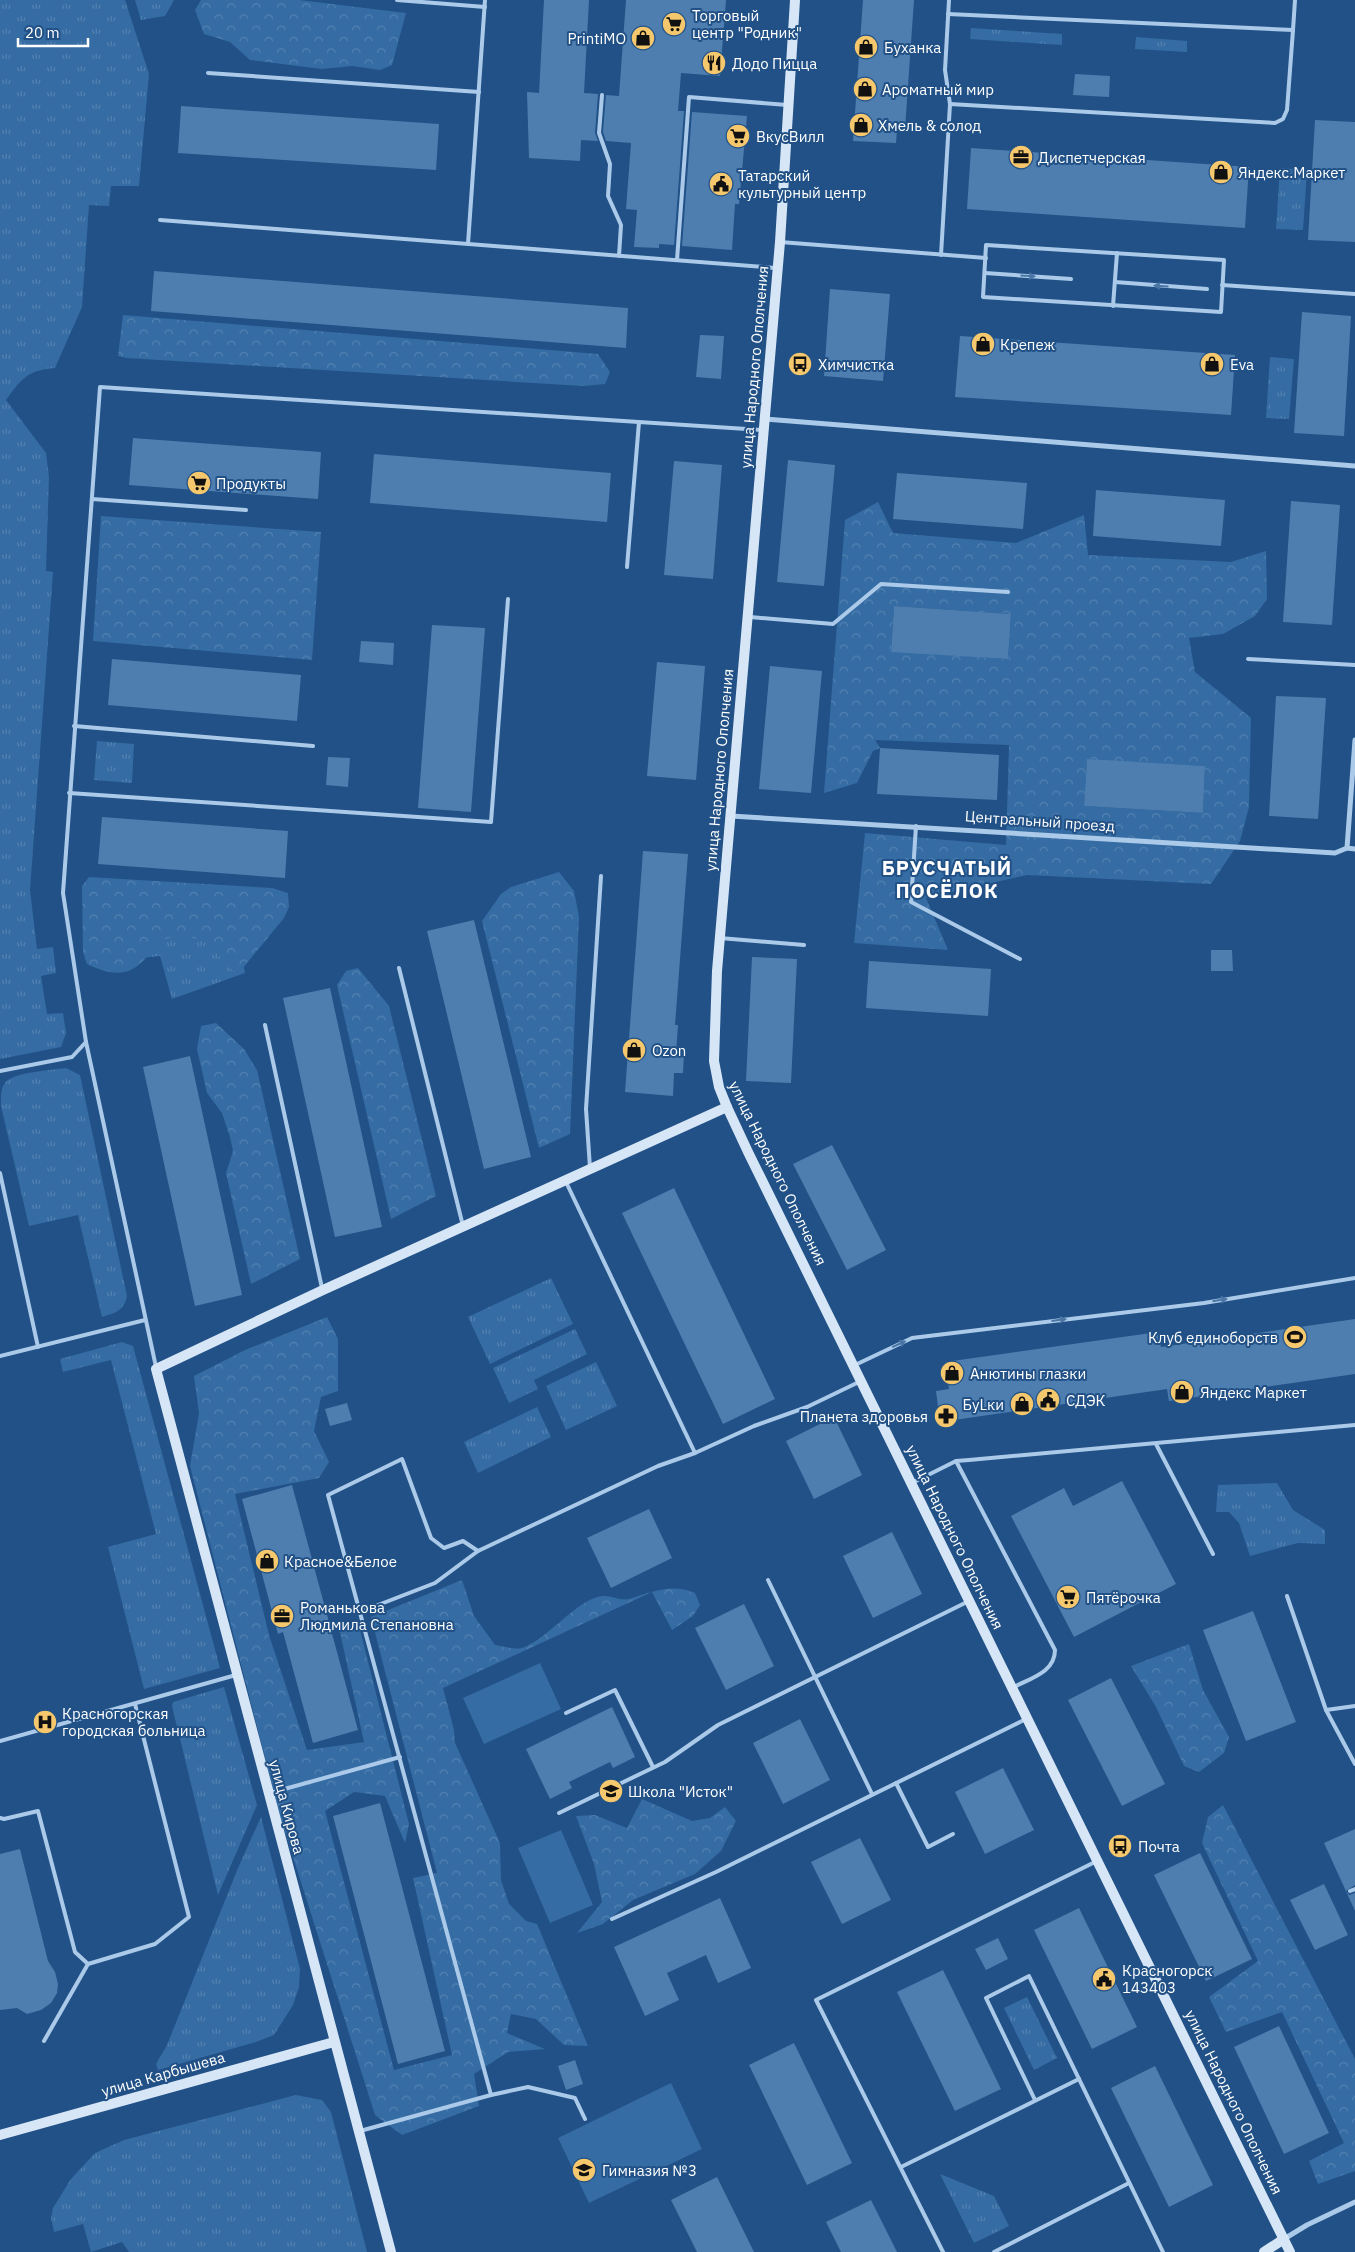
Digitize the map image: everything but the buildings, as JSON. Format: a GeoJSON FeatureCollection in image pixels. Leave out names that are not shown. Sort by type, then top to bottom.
{"type":"FeatureCollection","features":[{"type":"Feature","properties":{"kind":"main road","name":"улица Народного Ополчения"},"geometry":{"type":"LineString","coordinates":[[795,0],[778,268],[720,938],[714,1061],[719,1086],[726,1107],[855,1365],[1290,2252]]}},
{"type":"Feature","properties":{"kind":"main road"},"geometry":{"type":"LineString","coordinates":[[156,1369],[322,1290],[726,1107]]}},
{"type":"Feature","properties":{"kind":"main road","name":"улица Кирова"},"geometry":{"type":"LineString","coordinates":[[156,1369],[391,2252]]}},
{"type":"Feature","properties":{"kind":"main road","name":"улица Карбышева"},"geometry":{"type":"LineString","coordinates":[[0,2135],[334,2042]]}},
{"type":"Feature","properties":{"kind":"main road"},"geometry":{"type":"LineString","coordinates":[[1264,2252],[1284,2240]]}},
{"type":"Feature","properties":{"kind":"street"},"geometry":{"type":"LineString","coordinates":[[765,419],[1355,466]]}},
{"type":"Feature","properties":{"kind":"street"},"geometry":{"type":"LineString","coordinates":[[1347,848],[1355,740]]}},
{"type":"Feature","properties":{"kind":"street","name":"Центральный проезд"},"geometry":{"type":"LineString","coordinates":[[730,816],[1335,853],[1347,848],[1355,849]]}},
{"type":"Feature","properties":{"kind":"street"},"geometry":{"type":"LineString","coordinates":[[1284,2240],[1307,2225],[1355,2202]]}},
{"type":"Feature","properties":{"kind":"lane"},"geometry":{"type":"LineString","coordinates":[[397,0],[485,7]]}},
{"type":"Feature","properties":{"kind":"lane"},"geometry":{"type":"LineString","coordinates":[[468,244],[485,0]]}},
{"type":"Feature","properties":{"kind":"lane"},"geometry":{"type":"LineString","coordinates":[[941,255],[950,104],[945,70],[949,0]]}},
{"type":"Feature","properties":{"kind":"lane"},"geometry":{"type":"LineString","coordinates":[[950,104],[1274,123],[1283,119],[1287,110],[1295,0]]}},
{"type":"Feature","properties":{"kind":"lane"},"geometry":{"type":"LineString","coordinates":[[948,14],[1293,30]]}},
{"type":"Feature","properties":{"kind":"lane"},"geometry":{"type":"LineString","coordinates":[[208,74],[479,92]]}},
{"type":"Feature","properties":{"kind":"lane"},"geometry":{"type":"LineString","coordinates":[[602,95],[599,133],[610,164],[608,196],[621,225],[619,256]]}},
{"type":"Feature","properties":{"kind":"lane"},"geometry":{"type":"LineString","coordinates":[[677,260],[689,97],[789,105]]}},
{"type":"Feature","properties":{"kind":"lane"},"geometry":{"type":"LineString","coordinates":[[160,220],[778,268]]}},
{"type":"Feature","properties":{"kind":"lane"},"geometry":{"type":"LineString","coordinates":[[780,242],[986,258]]}},
{"type":"Feature","properties":{"kind":"lane"},"geometry":{"type":"LineString","coordinates":[[986,245],[1117,254],[1224,260],[1221,312],[983,297],[986,245]]}},
{"type":"Feature","properties":{"kind":"lane"},"geometry":{"type":"LineString","coordinates":[[1113,306],[1117,254]]}},
{"type":"Feature","properties":{"kind":"lane"},"geometry":{"type":"LineString","coordinates":[[985,273],[1071,279]]}},
{"type":"Feature","properties":{"kind":"lane"},"geometry":{"type":"LineString","coordinates":[[1115,282],[1207,289]]}},
{"type":"Feature","properties":{"kind":"lane"},"geometry":{"type":"LineString","coordinates":[[1222,285],[1355,294]]}},
{"type":"Feature","properties":{"kind":"lane"},"geometry":{"type":"LineString","coordinates":[[156,1369],[86,1042],[63,893],[100,387],[764,430]]}},
{"type":"Feature","properties":{"kind":"lane"},"geometry":{"type":"LineString","coordinates":[[627,567],[639,422]]}},
{"type":"Feature","properties":{"kind":"lane"},"geometry":{"type":"LineString","coordinates":[[92,499],[246,510]]}},
{"type":"Feature","properties":{"kind":"lane"},"geometry":{"type":"LineString","coordinates":[[747,616],[833,624],[881,584],[1008,592]]}},
{"type":"Feature","properties":{"kind":"lane"},"geometry":{"type":"LineString","coordinates":[[69,793],[491,822],[508,599]]}},
{"type":"Feature","properties":{"kind":"lane"},"geometry":{"type":"LineString","coordinates":[[1248,659],[1355,665]]}},
{"type":"Feature","properties":{"kind":"lane"},"geometry":{"type":"LineString","coordinates":[[74,726],[313,746]]}},
{"type":"Feature","properties":{"kind":"lane"},"geometry":{"type":"LineString","coordinates":[[916,826],[911,902],[1020,960]]}},
{"type":"Feature","properties":{"kind":"lane"},"geometry":{"type":"LineString","coordinates":[[590,1168],[586,1109],[601,876]]}},
{"type":"Feature","properties":{"kind":"lane"},"geometry":{"type":"LineString","coordinates":[[720,938],[804,945]]}},
{"type":"Feature","properties":{"kind":"lane"},"geometry":{"type":"LineString","coordinates":[[399,968],[463,1226]]}},
{"type":"Feature","properties":{"kind":"lane"},"geometry":{"type":"LineString","coordinates":[[265,1025],[322,1290]]}},
{"type":"Feature","properties":{"kind":"lane"},"geometry":{"type":"LineString","coordinates":[[0,1071],[72,1057],[86,1042]]}},
{"type":"Feature","properties":{"kind":"lane"},"geometry":{"type":"LineString","coordinates":[[0,1172],[38,1347]]}},
{"type":"Feature","properties":{"kind":"lane"},"geometry":{"type":"LineString","coordinates":[[565,1180],[695,1453]]}},
{"type":"Feature","properties":{"kind":"lane"},"geometry":{"type":"LineString","coordinates":[[855,1365],[912,1338],[1204,1303],[1355,1278]]}},
{"type":"Feature","properties":{"kind":"lane"},"geometry":{"type":"LineString","coordinates":[[0,1356],[145,1320]]}},
{"type":"Feature","properties":{"kind":"lane"},"geometry":{"type":"LineString","coordinates":[[360,1612],[435,1583],[478,1551],[658,1466],[695,1453],[754,1426],[807,1407],[862,1380]]}},
{"type":"Feature","properties":{"kind":"lane"},"geometry":{"type":"LineString","coordinates":[[912,1483],[956,1461],[1355,1425]]}},
{"type":"Feature","properties":{"kind":"lane"},"geometry":{"type":"LineString","coordinates":[[1156,1444],[1213,1554]]}},
{"type":"Feature","properties":{"kind":"lane"},"geometry":{"type":"LineString","coordinates":[[478,1551],[463,1541],[444,1548],[431,1538],[402,1459],[328,1495],[491,2095]]}},
{"type":"Feature","properties":{"kind":"lane"},"geometry":{"type":"LineString","coordinates":[[956,1461],[1055,1650],[1055,1660],[1047,1670],[1012,1688]]}},
{"type":"Feature","properties":{"kind":"lane"},"geometry":{"type":"LineString","coordinates":[[768,1580],[872,1794]]}},
{"type":"Feature","properties":{"kind":"lane"},"geometry":{"type":"LineString","coordinates":[[1287,1596],[1326,1710],[1355,1764]]}},
{"type":"Feature","properties":{"kind":"lane"},"geometry":{"type":"LineString","coordinates":[[559,1813],[652,1767],[718,1725],[969,1600]]}},
{"type":"Feature","properties":{"kind":"lane"},"geometry":{"type":"LineString","coordinates":[[0,1740],[236,1674]]}},
{"type":"Feature","properties":{"kind":"lane"},"geometry":{"type":"LineString","coordinates":[[566,1713],[615,1690],[652,1767]]}},
{"type":"Feature","properties":{"kind":"lane"},"geometry":{"type":"LineString","coordinates":[[44,2040],[88,1964],[155,1944],[189,1917],[134,1704]]}},
{"type":"Feature","properties":{"kind":"lane"},"geometry":{"type":"LineString","coordinates":[[1326,1710],[1355,1706]]}},
{"type":"Feature","properties":{"kind":"lane"},"geometry":{"type":"LineString","coordinates":[[612,1919],[716,1872],[1028,1718]]}},
{"type":"Feature","properties":{"kind":"lane"},"geometry":{"type":"LineString","coordinates":[[268,1794],[400,1757]]}},
{"type":"Feature","properties":{"kind":"lane"},"geometry":{"type":"LineString","coordinates":[[896,1783],[928,1847],[953,1834]]}},
{"type":"Feature","properties":{"kind":"lane"},"geometry":{"type":"LineString","coordinates":[[0,1818],[4,1819],[38,1811],[75,1952],[88,1964]]}},
{"type":"Feature","properties":{"kind":"lane"},"geometry":{"type":"LineString","coordinates":[[943,2252],[816,2000],[1098,1861]]}},
{"type":"Feature","properties":{"kind":"lane"},"geometry":{"type":"LineString","coordinates":[[1350,1891],[1355,1888]]}},
{"type":"Feature","properties":{"kind":"lane"},"geometry":{"type":"LineString","coordinates":[[1035,2100],[986,1998],[1029,1976],[1163,2252]]}},
{"type":"Feature","properties":{"kind":"lane"},"geometry":{"type":"LineString","coordinates":[[901,2167],[1078,2079]]}},
{"type":"Feature","properties":{"kind":"lane"},"geometry":{"type":"LineString","coordinates":[[358,2132],[491,2095],[528,2087],[575,2098],[585,2119]]}},
{"type":"Feature","properties":{"kind":"lane"},"geometry":{"type":"LineString","coordinates":[[994,2252],[1129,2183]]}},
{"type":"Feature","properties":{"kind":"green space"},"geometry":{"type":"Polygon","coordinates":[[[0,0],[125,0],[149,74],[139,186],[111,186],[109,206],[89,205],[82,307],[55,368],[32,373],[16,386],[6,400],[46,453],[49,477],[46,571],[53,572],[30,890],[37,949],[53,947],[56,973],[41,976],[47,1014],[63,1013],[66,1033],[61,1047],[0,1059],[0,0]]]}},
{"type":"Feature","properties":{"kind":"green space"},"geometry":{"type":"Polygon","coordinates":[[[135,0],[174,0],[165,16],[141,20],[135,0]]]}},
{"type":"Feature","properties":{"kind":"green space"},"geometry":{"type":"Polygon","coordinates":[[[201,0],[299,0],[406,13],[392,65],[380,70],[352,66],[322,69],[250,60],[230,42],[204,34],[195,10],[201,0]]]}},
{"type":"Feature","properties":{"kind":"green space"},"geometry":{"type":"Polygon","coordinates":[[[971,28],[1062,34],[1062,45],[970,39],[971,28]]]}},
{"type":"Feature","properties":{"kind":"green space"},"geometry":{"type":"Polygon","coordinates":[[[1136,37],[1187,41],[1187,52],[1135,49],[1136,37]]]}},
{"type":"Feature","properties":{"kind":"green space"},"geometry":{"type":"Polygon","coordinates":[[[1280,168],[1307,170],[1303,230],[1276,229],[1280,168]]]}},
{"type":"Feature","properties":{"kind":"green space"},"geometry":{"type":"Polygon","coordinates":[[[123,315],[598,354],[610,372],[605,384],[583,386],[127,358],[118,356],[123,315]]]}},
{"type":"Feature","properties":{"kind":"green space"},"geometry":{"type":"Polygon","coordinates":[[[1270,357],[1294,359],[1289,419],[1266,418],[1270,357]]]}},
{"type":"Feature","properties":{"kind":"green space"},"geometry":{"type":"Polygon","coordinates":[[[878,502],[893,533],[1016,543],[1084,515],[1088,555],[1231,562],[1266,551],[1267,599],[1255,616],[1223,634],[1189,638],[1195,672],[1251,718],[1249,807],[1240,841],[1211,884],[1027,875],[926,898],[948,950],[854,943],[865,833],[1006,845],[1009,745],[875,740],[880,748],[873,751],[857,783],[824,793],[845,520],[878,502]],[[894,606],[891,651],[1008,659],[1011,614],[894,606]],[[1087,760],[1084,806],[1203,813],[1205,766],[1087,760]]]}},
{"type":"Feature","properties":{"kind":"green space"},"geometry":{"type":"Polygon","coordinates":[[[101,516],[321,532],[312,660],[93,641],[101,516]]]}},
{"type":"Feature","properties":{"kind":"green space"},"geometry":{"type":"Polygon","coordinates":[[[97,741],[134,744],[132,783],[94,780],[97,741]]]}},
{"type":"Feature","properties":{"kind":"green space"},"geometry":{"type":"Polygon","coordinates":[[[559,872],[574,891],[579,917],[570,1134],[539,1148],[482,921],[501,894],[511,887],[559,872]]]}},
{"type":"Feature","properties":{"kind":"green space"},"geometry":{"type":"Polygon","coordinates":[[[89,877],[272,888],[288,893],[289,907],[284,918],[237,975],[215,951],[201,940],[186,937],[172,937],[161,942],[136,967],[124,972],[108,972],[87,964],[83,952],[82,886],[89,877]]]}},
{"type":"Feature","properties":{"kind":"green space"},"geometry":{"type":"Polygon","coordinates":[[[232,906],[245,973],[172,999],[160,956],[100,962],[232,906]]]}},
{"type":"Feature","properties":{"kind":"green space"},"geometry":{"type":"Polygon","coordinates":[[[358,968],[389,1006],[436,1196],[391,1219],[337,985],[346,971],[358,968]]]}},
{"type":"Feature","properties":{"kind":"green space"},"geometry":{"type":"Polygon","coordinates":[[[216,1023],[244,1049],[257,1070],[300,1259],[251,1284],[226,1173],[233,1151],[230,1137],[222,1113],[207,1093],[197,1049],[201,1026],[216,1023]]]}},
{"type":"Feature","properties":{"kind":"green space"},"geometry":{"type":"Polygon","coordinates":[[[66,1068],[80,1075],[127,1296],[121,1308],[115,1313],[102,1317],[78,1215],[29,1226],[1,1106],[2,1088],[9,1079],[24,1074],[66,1068]]]}},
{"type":"Feature","properties":{"kind":"green space"},"geometry":{"type":"Polygon","coordinates":[[[551,1278],[573,1324],[490,1364],[468,1317],[551,1278]]]}},
{"type":"Feature","properties":{"kind":"green space"},"geometry":{"type":"Polygon","coordinates":[[[327,1317],[338,1339],[338,1391],[321,1397],[314,1431],[329,1462],[319,1478],[235,1494],[269,1635],[307,1750],[364,1742],[339,1628],[358,1622],[409,1824],[405,1843],[385,1796],[354,1792],[325,1811],[394,2070],[452,2055],[413,1878],[437,1873],[371,1617],[462,1580],[474,1616],[495,1645],[522,1648],[542,1637],[582,1604],[602,1596],[629,1599],[654,1591],[678,1589],[695,1593],[700,1605],[693,1616],[672,1630],[652,1592],[443,1688],[454,1730],[455,1743],[500,1843],[501,1880],[509,1904],[526,1921],[537,1924],[588,2046],[564,2045],[536,2019],[511,2014],[507,2033],[545,2049],[508,2052],[474,2074],[479,2106],[402,2135],[375,2115],[280,1816],[190,1466],[199,1413],[194,1376],[245,1350],[327,1317]]]}},
{"type":"Feature","properties":{"kind":"green space"},"geometry":{"type":"Polygon","coordinates":[[[575,1329],[587,1354],[534,1380],[538,1389],[509,1403],[493,1368],[575,1329]]]}},
{"type":"Feature","properties":{"kind":"green space"},"geometry":{"type":"Polygon","coordinates":[[[122,1342],[133,1346],[220,1668],[144,1689],[108,1547],[156,1534],[111,1360],[63,1372],[60,1359],[122,1342]]]}},
{"type":"Feature","properties":{"kind":"green space"},"geometry":{"type":"Polygon","coordinates":[[[596,1362],[617,1406],[566,1430],[546,1386],[596,1362]]]}},
{"type":"Feature","properties":{"kind":"green space"},"geometry":{"type":"Polygon","coordinates":[[[537,1407],[551,1437],[478,1473],[464,1442],[537,1407]]]}},
{"type":"Feature","properties":{"kind":"green space"},"geometry":{"type":"Polygon","coordinates":[[[1277,1483],[1293,1510],[1325,1530],[1325,1544],[1298,1543],[1250,1556],[1239,1523],[1229,1512],[1216,1512],[1218,1485],[1277,1483]]]}},
{"type":"Feature","properties":{"kind":"green space"},"geometry":{"type":"Polygon","coordinates":[[[1189,1644],[1203,1690],[1229,1737],[1224,1753],[1199,1772],[1184,1766],[1156,1707],[1131,1666],[1189,1644]]]}},
{"type":"Feature","properties":{"kind":"green space"},"geometry":{"type":"Polygon","coordinates":[[[540,1663],[561,1709],[484,1744],[463,1698],[540,1663]]]}},
{"type":"Feature","properties":{"kind":"green space"},"geometry":{"type":"Polygon","coordinates":[[[224,1687],[257,1805],[218,1895],[172,1706],[173,1702],[224,1687]]]}},
{"type":"Feature","properties":{"kind":"green space"},"geometry":{"type":"Polygon","coordinates":[[[642,1799],[692,1821],[710,1818],[725,1807],[736,1821],[721,1851],[695,1874],[633,1900],[603,1924],[577,1933],[602,1902],[594,1864],[576,1816],[595,1815],[627,1828],[642,1799]]]}},
{"type":"Feature","properties":{"kind":"green space"},"geometry":{"type":"Polygon","coordinates":[[[1223,1805],[1355,2059],[1355,2171],[1318,2184],[1309,2161],[1344,2143],[1282,2012],[1226,2032],[1209,1997],[1258,1961],[1202,1843],[1208,1817],[1223,1805]]]}},
{"type":"Feature","properties":{"kind":"green space"},"geometry":{"type":"Polygon","coordinates":[[[261,1817],[300,1969],[299,1987],[293,2005],[274,2035],[256,2042],[158,2070],[156,2064],[167,2045],[238,1868],[261,1817]]]}},
{"type":"Feature","properties":{"kind":"green space"},"geometry":{"type":"Polygon","coordinates":[[[561,1830],[593,1905],[550,1923],[518,1848],[561,1830]]]}},
{"type":"Feature","properties":{"kind":"green space"},"geometry":{"type":"Polygon","coordinates":[[[1027,1997],[1057,2058],[1034,2070],[1004,2008],[1027,1997]]]}},
{"type":"Feature","properties":{"kind":"green space"},"geometry":{"type":"Polygon","coordinates":[[[671,2083],[702,2149],[589,2203],[558,2138],[671,2083]]]}},
{"type":"Feature","properties":{"kind":"green space"},"geometry":{"type":"Polygon","coordinates":[[[296,2095],[322,2100],[331,2112],[367,2252],[129,2252],[122,2242],[91,2252],[83,2224],[54,2232],[51,2218],[53,2208],[71,2179],[95,2153],[124,2140],[296,2095]]]}},
{"type":"Feature","properties":{"kind":"green space"},"geometry":{"type":"Polygon","coordinates":[[[940,2174],[994,2196],[1009,2226],[974,2243],[940,2174]]]}},
{"type":"Feature","properties":{"kind":"place","name":"Торговый центр \"Родник\""},"geometry":{"type":"Point","coordinates":[674,24]}},
{"type":"Feature","properties":{"kind":"place","name":"PrintiMO"},"geometry":{"type":"Point","coordinates":[643,38]}},
{"type":"Feature","properties":{"kind":"place","name":"Буханка"},"geometry":{"type":"Point","coordinates":[866,47]}},
{"type":"Feature","properties":{"kind":"place","name":"Додо Пицца"},"geometry":{"type":"Point","coordinates":[714,63]}},
{"type":"Feature","properties":{"kind":"place","name":"Ароматный мир"},"geometry":{"type":"Point","coordinates":[865,89]}},
{"type":"Feature","properties":{"kind":"place","name":"Хмель & солод"},"geometry":{"type":"Point","coordinates":[861,125]}},
{"type":"Feature","properties":{"kind":"place","name":"ВкусВилл"},"geometry":{"type":"Point","coordinates":[738,136]}},
{"type":"Feature","properties":{"kind":"place","name":"Диспетчерская"},"geometry":{"type":"Point","coordinates":[1021,157]}},
{"type":"Feature","properties":{"kind":"place","name":"Яндекс.Маркет"},"geometry":{"type":"Point","coordinates":[1221,172]}},
{"type":"Feature","properties":{"kind":"place","name":"Татарский культурный центр"},"geometry":{"type":"Point","coordinates":[721,184]}},
{"type":"Feature","properties":{"kind":"place","name":"Крепеж"},"geometry":{"type":"Point","coordinates":[983,344]}},
{"type":"Feature","properties":{"kind":"place","name":"Химчистка"},"geometry":{"type":"Point","coordinates":[800,364]}},
{"type":"Feature","properties":{"kind":"place","name":"Eva"},"geometry":{"type":"Point","coordinates":[1212,364]}},
{"type":"Feature","properties":{"kind":"place","name":"Продукты"},"geometry":{"type":"Point","coordinates":[199,483]}},
{"type":"Feature","properties":{"kind":"place","name":"Ozon"},"geometry":{"type":"Point","coordinates":[634,1050]}},
{"type":"Feature","properties":{"kind":"place","name":"Клуб единоборств"},"geometry":{"type":"Point","coordinates":[1295,1337]}},
{"type":"Feature","properties":{"kind":"place","name":"Анютины глазки"},"geometry":{"type":"Point","coordinates":[952,1373]}},
{"type":"Feature","properties":{"kind":"place","name":"Яндекс Маркет"},"geometry":{"type":"Point","coordinates":[1182,1392]}},
{"type":"Feature","properties":{"kind":"place","name":"СДЭК"},"geometry":{"type":"Point","coordinates":[1048,1400]}},
{"type":"Feature","properties":{"kind":"place","name":"БуLки"},"geometry":{"type":"Point","coordinates":[1022,1404]}},
{"type":"Feature","properties":{"kind":"place","name":"Планета здоровья"},"geometry":{"type":"Point","coordinates":[946,1416]}},
{"type":"Feature","properties":{"kind":"place","name":"Красное&Белое"},"geometry":{"type":"Point","coordinates":[267,1561]}},
{"type":"Feature","properties":{"kind":"place","name":"Пятёрочка"},"geometry":{"type":"Point","coordinates":[1068,1597]}},
{"type":"Feature","properties":{"kind":"place","name":"Романькова Людмила Степановна"},"geometry":{"type":"Point","coordinates":[282,1616]}},
{"type":"Feature","properties":{"kind":"place","name":"Красногорская городская больница"},"geometry":{"type":"Point","coordinates":[45,1722]}},
{"type":"Feature","properties":{"kind":"place","name":"Школа \"Исток\""},"geometry":{"type":"Point","coordinates":[611,1791]}},
{"type":"Feature","properties":{"kind":"place","name":"Почта"},"geometry":{"type":"Point","coordinates":[1120,1846]}},
{"type":"Feature","properties":{"kind":"place","name":"Красногорск 143403"},"geometry":{"type":"Point","coordinates":[1104,1979]}},
{"type":"Feature","properties":{"kind":"place","name":"Гимназия №3"},"geometry":{"type":"Point","coordinates":[584,2170]}},
{"type":"Feature","properties":{"kind":"district","name":"БРУСЧАТЫЙ ПОСЁЛОК"},"geometry":{"type":"Point","coordinates":[947,878]}}]}
